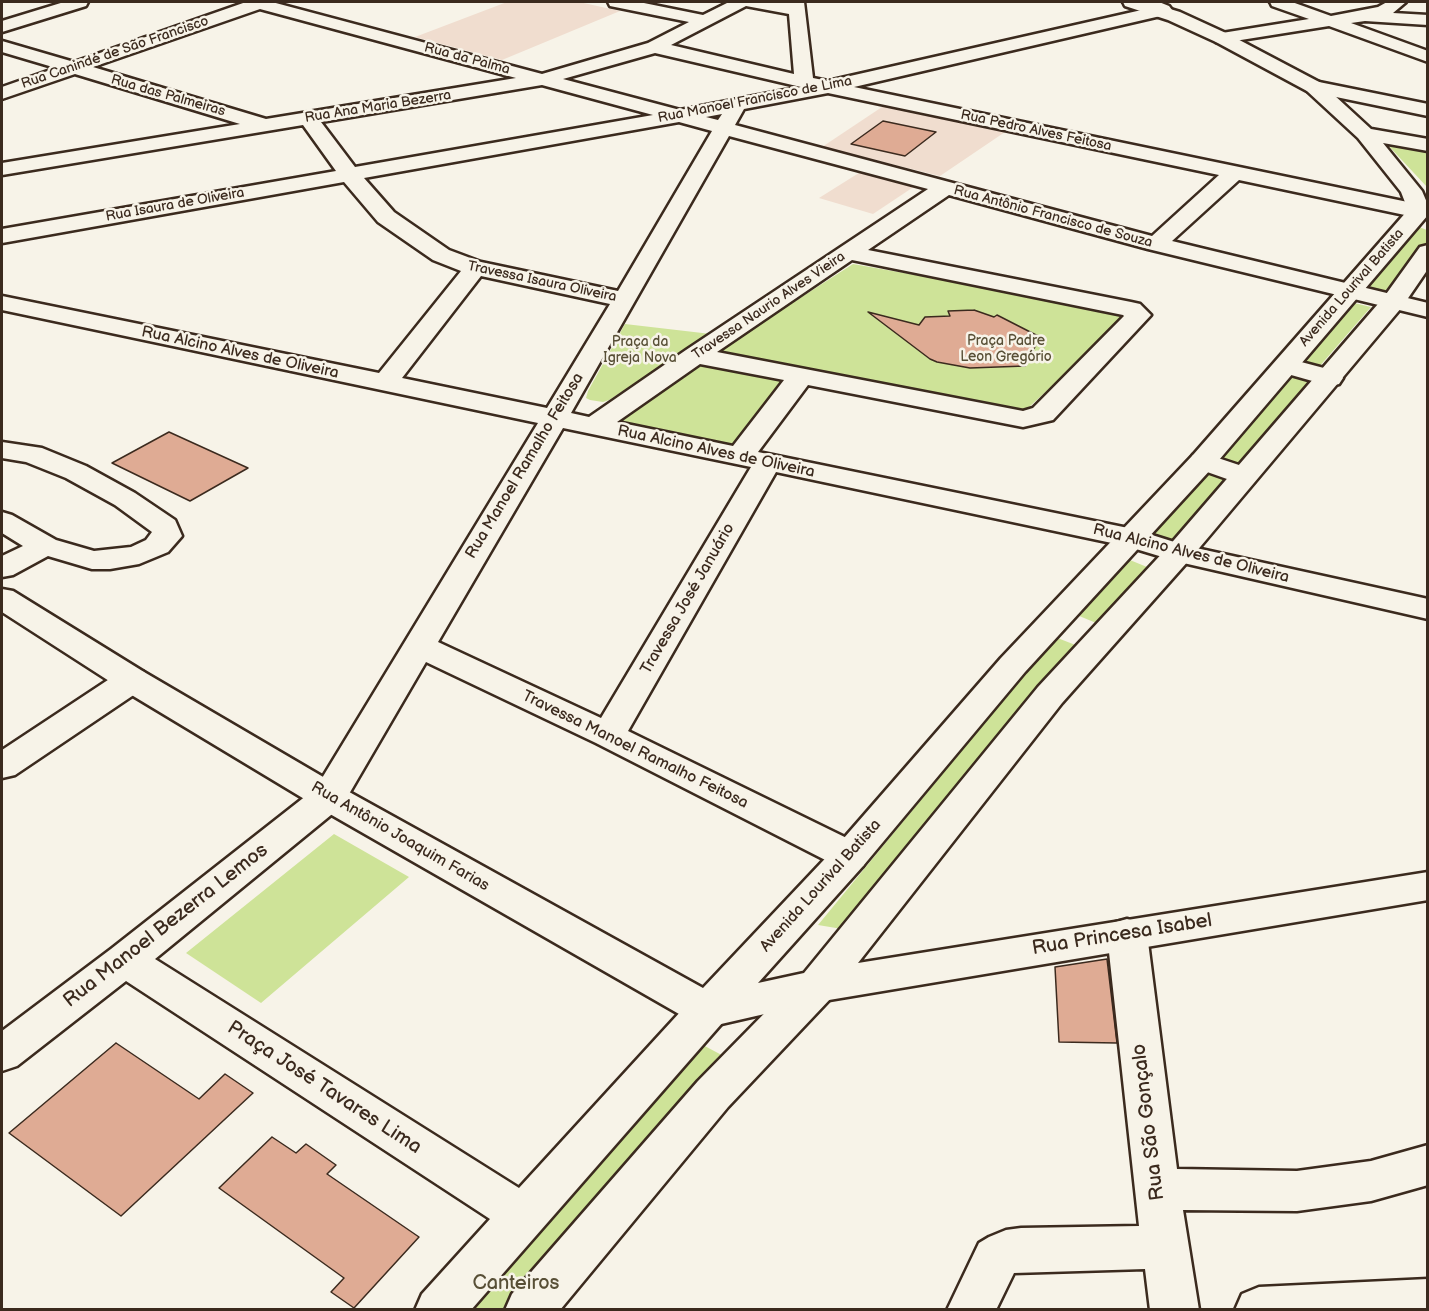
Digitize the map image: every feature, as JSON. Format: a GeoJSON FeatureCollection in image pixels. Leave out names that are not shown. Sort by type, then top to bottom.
{"type":"FeatureCollection","features":[{"type":"Feature","properties":{"kind":"street"},"geometry":{"type":"LineString","coordinates":[[2,27],[80,2]]}},
{"type":"Feature","properties":{"kind":"street","name":"Rua Canindé de São Francisco"},"geometry":{"type":"LineString","coordinates":[[2,93],[259,2]]}},
{"type":"Feature","properties":{"kind":"street","name":"Rua da Palma"},"geometry":{"type":"LineString","coordinates":[[259,2],[681,116]]}},
{"type":"Feature","properties":{"kind":"street"},"geometry":{"type":"LineString","coordinates":[[616,2],[704,20]]}},
{"type":"Feature","properties":{"kind":"street","name":"Rua Ana Maria Bezerra"},"geometry":{"type":"LineString","coordinates":[[2,169],[544,80],[654,47],[741,2]]}},
{"type":"Feature","properties":{"kind":"street"},"geometry":{"type":"LineString","coordinates":[[751,2],[797,6],[804,81]]}},
{"type":"Feature","properties":{"kind":"street"},"geometry":{"type":"LineString","coordinates":[[1131,2],[1160,10],[1222,38],[1314,87],[1365,134],[1419,199]]}},
{"type":"Feature","properties":{"kind":"street"},"geometry":{"type":"LineString","coordinates":[[1278,2],[1428,57]]}},
{"type":"Feature","properties":{"kind":"street"},"geometry":{"type":"LineString","coordinates":[[1222,38],[1362,16],[1384,11],[1399,2],[1428,7]]}},
{"type":"Feature","properties":{"kind":"street","name":"Rua Manoel Francisco de Lima"},"geometry":{"type":"LineString","coordinates":[[731,116],[828,87],[1160,10]]}},
{"type":"Feature","properties":{"kind":"street"},"geometry":{"type":"LineString","coordinates":[[1362,16],[1428,20]]}},
{"type":"Feature","properties":{"kind":"street","name":"Rua das Palmeiras"},"geometry":{"type":"LineString","coordinates":[[2,46],[266,125]]}},
{"type":"Feature","properties":{"kind":"street","name":"Rua Pedro Alves Feitosa"},"geometry":{"type":"LineString","coordinates":[[654,47],[828,87],[1234,173],[1419,199]]}},
{"type":"Feature","properties":{"kind":"street"},"geometry":{"type":"LineString","coordinates":[[1314,87],[1428,110]]}},
{"type":"Feature","properties":{"kind":"street","name":"Rua Manoel Francisco de Lima"},"geometry":{"type":"LineString","coordinates":[[349,174],[681,116]]}},
{"type":"Feature","properties":{"kind":"street","name":"Rua Antônio Francisco de Souza"},"geometry":{"type":"LineString","coordinates":[[681,116],[731,116],[945,188],[1156,244],[1428,310]]}},
{"type":"Feature","properties":{"kind":"street","name":"Rua Manoel Ramalho Feitosa"},"geometry":{"type":"LineString","coordinates":[[329,797],[625,300],[731,116]]}},
{"type":"Feature","properties":{"kind":"street","name":"Travessa Isaura Oliveira"},"geometry":{"type":"LineString","coordinates":[[308,118],[349,174],[397,226],[441,255],[475,268],[625,300]]}},
{"type":"Feature","properties":{"kind":"street"},"geometry":{"type":"LineString","coordinates":[[1365,134],[1428,145]]}},
{"type":"Feature","properties":{"kind":"street"},"geometry":{"type":"LineString","coordinates":[[1156,244],[1234,173]]}},
{"type":"Feature","properties":{"kind":"street","name":"Rua Isaura de Oliveira"},"geometry":{"type":"LineString","coordinates":[[2,236],[349,174]]}},
{"type":"Feature","properties":{"kind":"street","name":"Travessa Naurio Alves Vieira"},"geometry":{"type":"LineString","coordinates":[[594,426],[695,355],[945,188]]}},
{"type":"Feature","properties":{"kind":"street","name":"Avenida Lourival Batista"},"geometry":{"type":"LineString","coordinates":[[439,1310],[708,1010],[850,856],[1013,665],[1203,461],[1349,292],[1419,199]]}},
{"type":"Feature","properties":{"kind":"street"},"geometry":{"type":"LineString","coordinates":[[529,1310],[712,1094],[817,986],[1050,695],[1179,553],[1330,378],[1394,302],[1428,252]]}},
{"type":"Feature","properties":{"kind":"street"},"geometry":{"type":"LineString","coordinates":[[695,355],[1010,418],[1035,417],[1043,414],[1139,315],[1131,309],[849,253]]}},
{"type":"Feature","properties":{"kind":"street"},"geometry":{"type":"LineString","coordinates":[[385,383],[475,268]]}},
{"type":"Feature","properties":{"kind":"street","name":"Rua Alcino Alves de Oliveira"},"geometry":{"type":"LineString","coordinates":[[2,303],[1132,538],[1179,553],[1428,609]]}},
{"type":"Feature","properties":{"kind":"street","name":"Avenida Lourival Batista"},"geometry":{"type":"LineString","coordinates":[[1286,366],[1330,378]]}},
{"type":"Feature","properties":{"kind":"street","name":"Travessa José Januário"},"geometry":{"type":"LineString","coordinates":[[608,735],[753,460],[801,376]]}},
{"type":"Feature","properties":{"kind":"street"},"geometry":{"type":"LineString","coordinates":[[2,450],[32,454],[76,472],[125,499],[164,526],[167,532],[163,541],[150,551],[110,561],[92,561],[45,546],[2,521]]}},
{"type":"Feature","properties":{"kind":"street"},"geometry":{"type":"LineString","coordinates":[[1203,461],[1244,476]]}},
{"type":"Feature","properties":{"kind":"street"},"geometry":{"type":"LineString","coordinates":[[2,568],[45,546]]}},
{"type":"Feature","properties":{"kind":"street","name":"Rua Antônio Joaquim Farias"},"geometry":{"type":"LineString","coordinates":[[2,598],[132,680],[329,797],[708,1010]]}},
{"type":"Feature","properties":{"kind":"street","name":"Travessa Manoel Ramalho Feitosa"},"geometry":{"type":"LineString","coordinates":[[418,645],[608,735],[850,856]]}},
{"type":"Feature","properties":{"kind":"street"},"geometry":{"type":"LineString","coordinates":[[2,766],[132,680]]}},
{"type":"Feature","properties":{"kind":"street","name":"Rua Manoel Bezerra Lemos"},"geometry":{"type":"LineString","coordinates":[[2,1054],[125,960],[329,797]]}},
{"type":"Feature","properties":{"kind":"street","name":"Rua Princesa Isabel"},"geometry":{"type":"LineString","coordinates":[[817,986],[1428,886]]}},
{"type":"Feature","properties":{"kind":"street","name":"Rua São Gonçalo"},"geometry":{"type":"LineString","coordinates":[[1127,934],[1157,1189],[1175,1310]]}},
{"type":"Feature","properties":{"kind":"street","name":"Praça José Tavares Lima"},"geometry":{"type":"LineString","coordinates":[[125,960],[523,1215]]}},
{"type":"Feature","properties":{"kind":"street"},"geometry":{"type":"LineString","coordinates":[[708,1010],[817,986]]}},
{"type":"Feature","properties":{"kind":"street"},"geometry":{"type":"LineString","coordinates":[[1157,1189],[1297,1191],[1371,1181],[1428,1165]]}},
{"type":"Feature","properties":{"kind":"street"},"geometry":{"type":"LineString","coordinates":[[971,1310],[996,1258],[1006,1252],[1165,1247]]}},
{"type":"Feature","properties":{"kind":"street"},"geometry":{"type":"LineString","coordinates":[[1259,1310],[1428,1302]]}},
{"type":"Feature","properties":{"kind":"shaded area"},"geometry":{"type":"Polygon","coordinates":[[[507,2],[579,2],[620,11],[502,60],[415,37],[507,2]]]}},
{"type":"Feature","properties":{"kind":"shaded area"},"geometry":{"type":"Polygon","coordinates":[[[885,105],[1005,132],[940,176],[822,147],[885,105]]]}},
{"type":"Feature","properties":{"kind":"shaded area"},"geometry":{"type":"Polygon","coordinates":[[[862,171],[915,186],[873,214],[819,198],[862,171]]]}},
{"type":"Feature","properties":{"kind":"green space"},"geometry":{"type":"Polygon","coordinates":[[[1385,142],[1427,147],[1427,187],[1385,142]]]}},
{"type":"Feature","properties":{"kind":"green space"},"geometry":{"type":"Polygon","coordinates":[[[1419,227],[1427,230],[1427,245],[1385,291],[1366,287],[1419,227]]]}},
{"type":"Feature","properties":{"kind":"green space","name":"Praça Padre Leon Gregório"},"geometry":{"type":"Polygon","coordinates":[[[853,264],[1125,312],[1129,315],[1028,408],[1020,410],[716,352],[853,264]]]}},
{"type":"Feature","properties":{"kind":"green space"},"geometry":{"type":"Polygon","coordinates":[[[1354,303],[1371,307],[1318,368],[1299,363],[1354,303]]]}},
{"type":"Feature","properties":{"kind":"green space","name":"Praça da Igreja Nova"},"geometry":{"type":"Polygon","coordinates":[[[625,324],[711,334],[609,400],[603,402],[590,400],[586,398],[588,391],[625,324]]]}},
{"type":"Feature","properties":{"kind":"green space"},"geometry":{"type":"Polygon","coordinates":[[[695,365],[788,381],[735,449],[607,423],[695,365]]]}},
{"type":"Feature","properties":{"kind":"green space"},"geometry":{"type":"Polygon","coordinates":[[[1291,373],[1316,380],[1239,466],[1219,459],[1291,373]]]}},
{"type":"Feature","properties":{"kind":"green space"},"geometry":{"type":"Polygon","coordinates":[[[1205,472],[1229,480],[1175,542],[1152,533],[1205,472]]]}},
{"type":"Feature","properties":{"kind":"green space"},"geometry":{"type":"Polygon","coordinates":[[[1125,558],[1147,567],[1101,625],[1072,613],[1125,558]]]}},
{"type":"Feature","properties":{"kind":"green space"},"geometry":{"type":"Polygon","coordinates":[[[1055,637],[1078,646],[842,929],[818,925],[1055,637]]]}},
{"type":"Feature","properties":{"kind":"green space"},"geometry":{"type":"Polygon","coordinates":[[[334,834],[409,877],[261,1003],[186,953],[334,834]]]}},
{"type":"Feature","properties":{"kind":"green space","name":"Canteiros"},"geometry":{"type":"Polygon","coordinates":[[[701,1044],[731,1060],[517,1309],[469,1310],[701,1044]]]}},
{"type":"Feature","properties":{"kind":"building"},"geometry":{"type":"Polygon","coordinates":[[[883,121],[936,132],[905,156],[851,144],[883,121]]]}},
{"type":"Feature","properties":{"kind":"building"},"geometry":{"type":"Polygon","coordinates":[[[974,310],[994,317],[997,315],[1040,337],[1025,366],[970,368],[937,362],[868,312],[919,325],[925,317],[950,316],[948,311],[974,310]]]}},
{"type":"Feature","properties":{"kind":"building"},"geometry":{"type":"Polygon","coordinates":[[[169,432],[248,468],[190,501],[112,463],[169,432]]]}},
{"type":"Feature","properties":{"kind":"building"},"geometry":{"type":"Polygon","coordinates":[[[1107,959],[1117,1043],[1059,1042],[1055,967],[1107,959]]]}},
{"type":"Feature","properties":{"kind":"building"},"geometry":{"type":"Polygon","coordinates":[[[116,1043],[199,1099],[225,1074],[253,1093],[121,1216],[9,1133],[116,1043]]]}},
{"type":"Feature","properties":{"kind":"building"},"geometry":{"type":"Polygon","coordinates":[[[272,1137],[296,1153],[306,1144],[336,1165],[327,1174],[419,1237],[354,1308],[331,1292],[344,1278],[219,1188],[272,1137]]]}}]}
